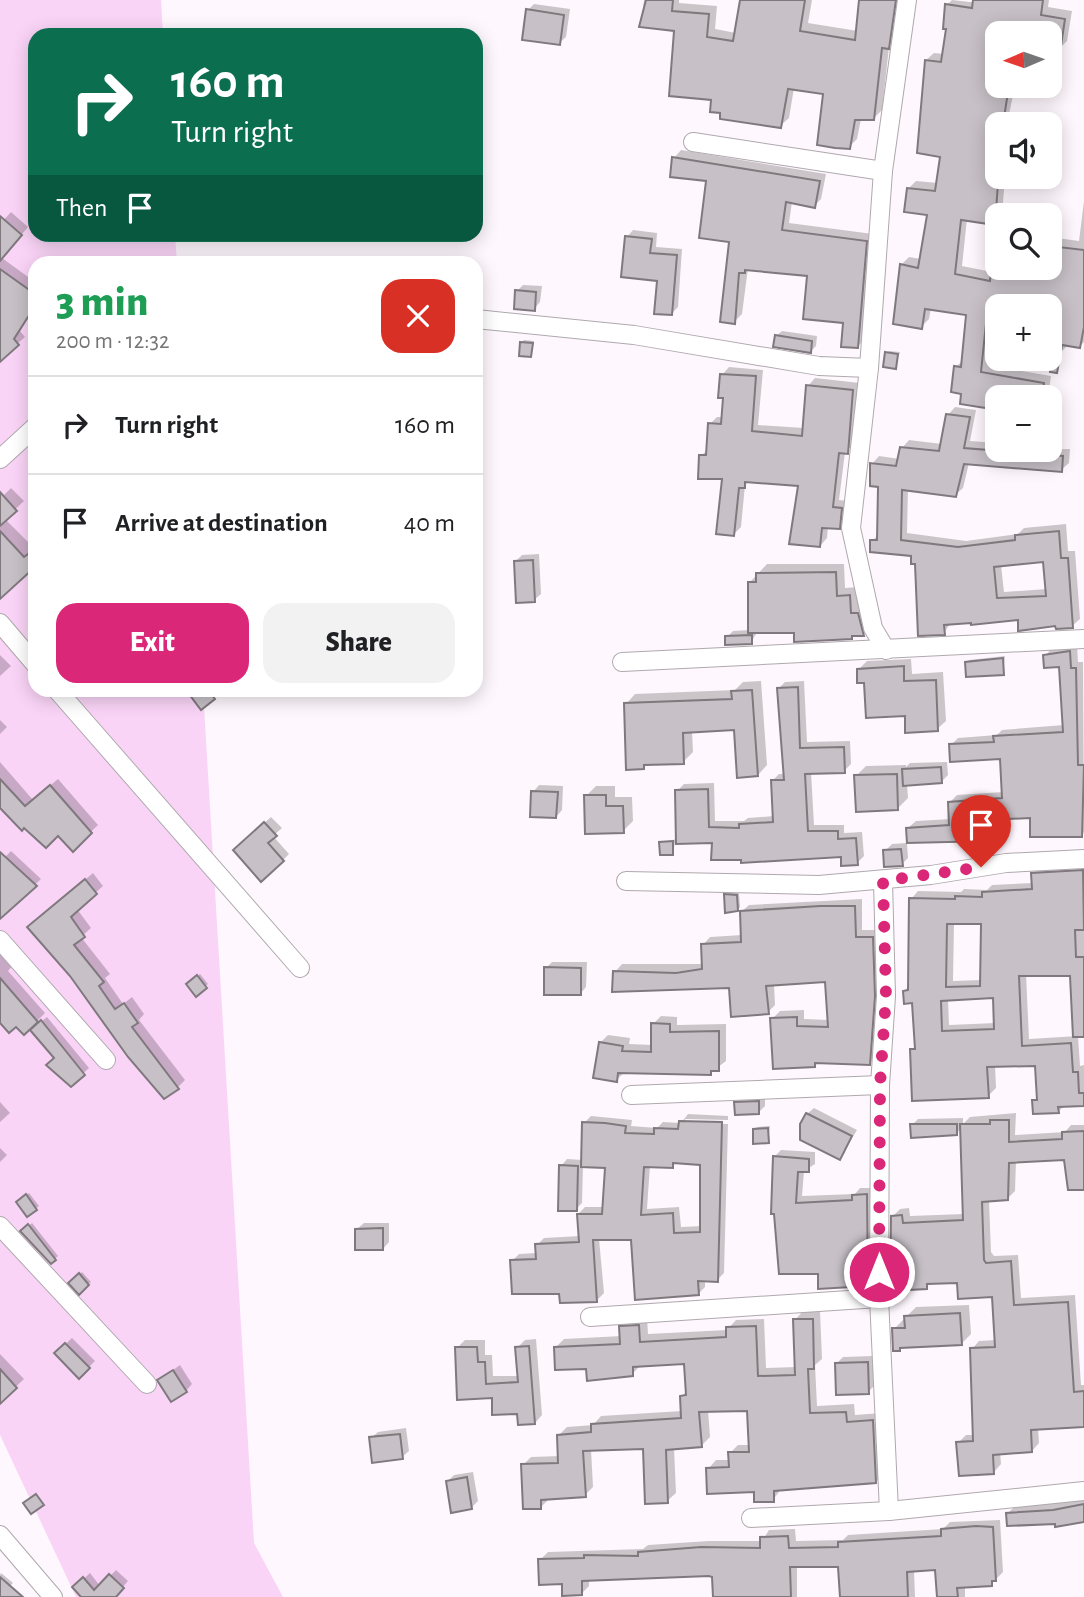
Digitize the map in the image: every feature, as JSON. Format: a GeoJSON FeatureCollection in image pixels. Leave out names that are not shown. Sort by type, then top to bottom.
{"type":"FeatureCollection","features":[{"type":"Feature","properties":{"kind":"street"},"geometry":{"type":"LineString","coordinates":[[886,650],[873,628],[851,528],[869,368],[883,171],[907,0]]}},
{"type":"Feature","properties":{"kind":"street"},"geometry":{"type":"LineString","coordinates":[[692,142],[883,171]]}},
{"type":"Feature","properties":{"kind":"street"},"geometry":{"type":"LineString","coordinates":[[483,320],[634,335],[819,366],[869,368]]}},
{"type":"Feature","properties":{"kind":"street"},"geometry":{"type":"LineString","coordinates":[[0,459],[28,434]]}},
{"type":"Feature","properties":{"kind":"street"},"geometry":{"type":"LineString","coordinates":[[0,623],[28,656]]}},
{"type":"Feature","properties":{"kind":"street"},"geometry":{"type":"LineString","coordinates":[[621,662],[1084,639]]}},
{"type":"Feature","properties":{"kind":"street"},"geometry":{"type":"LineString","coordinates":[[63,697],[300,968]]}},
{"type":"Feature","properties":{"kind":"street"},"geometry":{"type":"LineString","coordinates":[[626,881],[819,885],[883,881],[1006,863],[1084,859]]}},
{"type":"Feature","properties":{"kind":"street"},"geometry":{"type":"LineString","coordinates":[[883,881],[886,996],[880,1085],[879,1298],[889,1511]]}},
{"type":"Feature","properties":{"kind":"street"},"geometry":{"type":"LineString","coordinates":[[0,940],[106,1060]]}},
{"type":"Feature","properties":{"kind":"street"},"geometry":{"type":"LineString","coordinates":[[631,1095],[880,1085]]}},
{"type":"Feature","properties":{"kind":"street"},"geometry":{"type":"LineString","coordinates":[[0,1226],[147,1384]]}},
{"type":"Feature","properties":{"kind":"street"},"geometry":{"type":"LineString","coordinates":[[590,1317],[879,1298]]}},
{"type":"Feature","properties":{"kind":"street"},"geometry":{"type":"LineString","coordinates":[[751,1518],[889,1511],[1084,1491]]}},
{"type":"Feature","properties":{"kind":"street"},"geometry":{"type":"LineString","coordinates":[[0,1535],[54,1597]]}},
{"type":"Feature","properties":{"kind":"shaded area"},"geometry":{"type":"Polygon","coordinates":[[[0,0],[161,0],[163,28],[28,28],[28,242],[176,242],[177,256],[28,256],[28,697],[203,697],[254,1543],[283,1597],[76,1597],[0,1435],[0,0]]]}},
{"type":"Feature","properties":{"kind":"building"},"geometry":{"type":"Polygon","coordinates":[[[646,0],[673,0],[672,11],[709,14],[707,37],[733,41],[740,0],[805,0],[800,31],[855,40],[859,0],[896,0],[889,49],[882,48],[874,120],[855,120],[850,149],[835,148],[817,145],[823,94],[788,89],[781,128],[720,119],[720,113],[710,112],[711,100],[669,96],[674,31],[639,27],[646,0]]]}},
{"type":"Feature","properties":{"kind":"building"},"geometry":{"type":"Polygon","coordinates":[[[973,0],[1043,0],[1041,15],[1065,19],[1062,39],[1062,21],[985,21],[985,98],[1007,98],[1005,112],[985,112],[985,189],[998,189],[997,203],[985,203],[985,224],[961,220],[955,274],[990,281],[1062,280],[1062,247],[1084,250],[1084,327],[1080,348],[1062,345],[1062,294],[985,294],[981,372],[1044,383],[985,385],[985,408],[960,404],[961,394],[951,392],[954,366],[961,367],[966,315],[925,309],[922,329],[893,324],[900,264],[918,268],[927,215],[904,212],[907,188],[935,191],[940,157],[917,153],[925,60],[941,62],[946,29],[943,29],[945,4],[972,8],[973,0]]]}},
{"type":"Feature","properties":{"kind":"building"},"geometry":{"type":"Polygon","coordinates":[[[526,9],[564,15],[560,45],[522,40],[526,9]]]}},
{"type":"Feature","properties":{"kind":"building"},"geometry":{"type":"Polygon","coordinates":[[[672,157],[820,181],[815,208],[786,202],[782,230],[867,241],[858,348],[841,347],[843,323],[803,319],[807,276],[745,270],[745,273],[739,273],[735,324],[720,322],[729,242],[699,238],[706,181],[670,177],[672,157]]]}},
{"type":"Feature","properties":{"kind":"building"},"geometry":{"type":"Polygon","coordinates":[[[0,216],[22,235],[0,261],[0,216]]]}},
{"type":"Feature","properties":{"kind":"building"},"geometry":{"type":"Polygon","coordinates":[[[625,236],[652,239],[650,253],[677,255],[672,315],[654,314],[657,281],[621,277],[625,236]]]}},
{"type":"Feature","properties":{"kind":"building"},"geometry":{"type":"Polygon","coordinates":[[[0,269],[28,289],[28,317],[14,339],[19,345],[0,362],[0,269]]]}},
{"type":"Feature","properties":{"kind":"building"},"geometry":{"type":"Polygon","coordinates":[[[515,290],[536,292],[535,311],[514,309],[515,290]]]}},
{"type":"Feature","properties":{"kind":"building"},"geometry":{"type":"Polygon","coordinates":[[[775,335],[812,341],[811,353],[773,347],[775,335]]]}},
{"type":"Feature","properties":{"kind":"building"},"geometry":{"type":"Polygon","coordinates":[[[520,342],[533,343],[531,357],[519,356],[520,342]]]}},
{"type":"Feature","properties":{"kind":"building"},"geometry":{"type":"Polygon","coordinates":[[[885,352],[898,354],[896,369],[883,367],[885,352]]]}},
{"type":"Feature","properties":{"kind":"building"},"geometry":{"type":"Polygon","coordinates":[[[720,374],[756,376],[752,431],[802,436],[806,385],[853,390],[848,454],[839,453],[833,507],[842,508],[840,529],[822,528],[820,547],[789,544],[798,486],[745,482],[745,488],[739,488],[734,536],[716,534],[722,479],[698,479],[699,455],[706,455],[708,423],[721,424],[723,398],[718,398],[720,374]]]}},
{"type":"Feature","properties":{"kind":"building"},"geometry":{"type":"Polygon","coordinates":[[[946,414],[970,417],[964,448],[985,450],[985,462],[1062,462],[1063,456],[1062,472],[964,464],[956,497],[902,490],[901,540],[958,547],[1015,540],[1015,535],[1059,531],[1061,558],[1068,558],[1073,628],[1056,629],[1055,626],[1018,631],[1018,620],[944,625],[945,635],[918,636],[915,564],[911,564],[911,556],[870,552],[870,540],[877,540],[878,487],[870,486],[870,463],[896,466],[900,447],[939,451],[946,414]],[[1043,562],[994,567],[997,598],[1046,596],[1043,562]]]}},
{"type":"Feature","properties":{"kind":"building"},"geometry":{"type":"Polygon","coordinates":[[[0,492],[17,511],[0,526],[0,492]]]}},
{"type":"Feature","properties":{"kind":"building"},"geometry":{"type":"Polygon","coordinates":[[[0,531],[24,557],[28,554],[28,573],[0,599],[0,531]]]}},
{"type":"Feature","properties":{"kind":"building"},"geometry":{"type":"Polygon","coordinates":[[[533,560],[535,602],[516,603],[514,561],[533,560]]]}},
{"type":"Feature","properties":{"kind":"building"},"geometry":{"type":"Polygon","coordinates":[[[836,572],[837,596],[850,595],[851,613],[858,613],[864,636],[794,642],[794,633],[748,633],[748,582],[756,582],[756,573],[836,572]]]}},
{"type":"Feature","properties":{"kind":"building"},"geometry":{"type":"Polygon","coordinates":[[[752,635],[752,644],[725,645],[725,636],[752,635]]]}},
{"type":"Feature","properties":{"kind":"building"},"geometry":{"type":"Polygon","coordinates":[[[1070,651],[1071,668],[1076,668],[1078,765],[1084,765],[1082,837],[1030,837],[1030,818],[987,820],[989,841],[907,843],[906,828],[949,825],[948,802],[1002,798],[1000,759],[950,762],[949,744],[994,742],[993,736],[1063,732],[1059,667],[1044,668],[1043,655],[1070,651]]]}},
{"type":"Feature","properties":{"kind":"building"},"geometry":{"type":"Polygon","coordinates":[[[1003,658],[1004,675],[966,677],[965,662],[1003,658]]]}},
{"type":"Feature","properties":{"kind":"building"},"geometry":{"type":"Polygon","coordinates":[[[904,666],[904,681],[936,680],[938,731],[905,733],[905,716],[866,718],[864,683],[857,683],[857,669],[904,666]]]}},
{"type":"Feature","properties":{"kind":"building"},"geometry":{"type":"Polygon","coordinates":[[[798,687],[800,748],[844,747],[845,773],[805,774],[808,831],[838,831],[838,839],[856,838],[858,865],[841,866],[841,857],[741,863],[741,860],[711,860],[712,843],[676,844],[675,790],[708,789],[709,827],[739,828],[739,824],[773,822],[771,780],[784,780],[777,688],[798,687]]]}},
{"type":"Feature","properties":{"kind":"building"},"geometry":{"type":"Polygon","coordinates":[[[752,690],[758,776],[737,778],[734,730],[683,733],[684,764],[644,765],[644,769],[626,770],[624,703],[732,699],[731,691],[752,690]]]}},
{"type":"Feature","properties":{"kind":"building"},"geometry":{"type":"Polygon","coordinates":[[[191,697],[213,697],[215,699],[201,710],[191,697]]]}},
{"type":"Feature","properties":{"kind":"building"},"geometry":{"type":"Polygon","coordinates":[[[941,767],[942,783],[903,786],[902,769],[941,767]]]}},
{"type":"Feature","properties":{"kind":"building"},"geometry":{"type":"Polygon","coordinates":[[[897,774],[898,810],[856,812],[854,775],[897,774]]]}},
{"type":"Feature","properties":{"kind":"building"},"geometry":{"type":"Polygon","coordinates":[[[0,779],[25,806],[50,785],[92,833],[73,852],[58,836],[46,848],[24,828],[22,831],[0,808],[0,779]]]}},
{"type":"Feature","properties":{"kind":"building"},"geometry":{"type":"Polygon","coordinates":[[[531,791],[558,792],[556,818],[530,817],[531,791]]]}},
{"type":"Feature","properties":{"kind":"building"},"geometry":{"type":"Polygon","coordinates":[[[584,795],[606,795],[606,806],[623,806],[624,833],[585,834],[584,795]]]}},
{"type":"Feature","properties":{"kind":"building"},"geometry":{"type":"Polygon","coordinates":[[[264,822],[277,836],[268,843],[284,861],[261,882],[233,850],[264,822]]]}},
{"type":"Feature","properties":{"kind":"building"},"geometry":{"type":"Polygon","coordinates":[[[673,841],[673,855],[660,855],[659,842],[673,841]]]}},
{"type":"Feature","properties":{"kind":"building"},"geometry":{"type":"Polygon","coordinates":[[[901,849],[903,866],[884,867],[883,850],[901,849]]]}},
{"type":"Feature","properties":{"kind":"building"},"geometry":{"type":"Polygon","coordinates":[[[0,852],[37,886],[0,919],[0,852]]]}},
{"type":"Feature","properties":{"kind":"building"},"geometry":{"type":"Polygon","coordinates":[[[1083,870],[1084,930],[1075,930],[1076,957],[1084,957],[1084,1037],[1073,1037],[1070,976],[1019,976],[1022,1046],[1071,1043],[1073,1072],[1078,1072],[1079,1093],[1084,1093],[1084,1106],[1058,1107],[1059,1113],[1033,1114],[1032,1100],[1037,1100],[1035,1066],[987,1067],[989,1098],[912,1101],[910,1049],[915,1049],[912,1003],[904,1004],[903,991],[908,990],[909,898],[955,899],[955,896],[982,897],[982,892],[1032,889],[1031,873],[1083,870]],[[947,924],[946,987],[980,986],[981,924],[947,924]],[[993,998],[941,1001],[942,1031],[994,1029],[993,998]]]}},
{"type":"Feature","properties":{"kind":"building"},"geometry":{"type":"Polygon","coordinates":[[[85,879],[97,894],[71,917],[85,937],[74,945],[104,982],[99,986],[115,1009],[124,1003],[138,1023],[132,1027],[179,1089],[164,1099],[128,1057],[70,976],[27,927],[85,879]]]}},
{"type":"Feature","properties":{"kind":"building"},"geometry":{"type":"Polygon","coordinates":[[[724,894],[737,895],[738,911],[725,913],[724,894]]]}},
{"type":"Feature","properties":{"kind":"building"},"geometry":{"type":"Polygon","coordinates":[[[855,906],[856,937],[873,937],[875,996],[870,1065],[815,1063],[815,1067],[773,1069],[770,1018],[797,1017],[797,1026],[828,1027],[825,982],[766,986],[769,1014],[731,1017],[729,988],[612,992],[613,971],[676,973],[702,969],[701,944],[741,942],[740,911],[855,906]]]}},
{"type":"Feature","properties":{"kind":"building"},"geometry":{"type":"Polygon","coordinates":[[[544,967],[581,968],[581,995],[544,995],[544,967]]]}},
{"type":"Feature","properties":{"kind":"building"},"geometry":{"type":"Polygon","coordinates":[[[197,975],[207,988],[196,997],[186,984],[197,975]]]}},
{"type":"Feature","properties":{"kind":"building"},"geometry":{"type":"Polygon","coordinates":[[[0,978],[38,1022],[24,1035],[16,1027],[9,1033],[0,1023],[0,978]]]}},
{"type":"Feature","properties":{"kind":"building"},"geometry":{"type":"Polygon","coordinates":[[[41,1020],[85,1075],[71,1087],[46,1065],[54,1058],[30,1030],[41,1020]]]}},
{"type":"Feature","properties":{"kind":"building"},"geometry":{"type":"Polygon","coordinates":[[[651,1023],[670,1024],[670,1032],[719,1031],[719,1071],[711,1071],[711,1075],[618,1073],[617,1082],[593,1078],[599,1042],[623,1046],[622,1051],[651,1052],[651,1023]]]}},
{"type":"Feature","properties":{"kind":"building"},"geometry":{"type":"Polygon","coordinates":[[[759,1101],[759,1114],[735,1115],[734,1102],[759,1101]]]}},
{"type":"Feature","properties":{"kind":"building"},"geometry":{"type":"Polygon","coordinates":[[[806,1113],[852,1136],[840,1160],[800,1140],[800,1124],[806,1113]]]}},
{"type":"Feature","properties":{"kind":"building"},"geometry":{"type":"Polygon","coordinates":[[[990,1120],[1009,1120],[1009,1142],[1062,1139],[1062,1132],[1084,1131],[1084,1190],[1068,1190],[1064,1160],[1009,1163],[1008,1200],[982,1202],[984,1260],[986,1263],[1011,1261],[1014,1305],[1068,1302],[1074,1392],[1084,1391],[1084,1427],[1031,1430],[1032,1452],[993,1455],[994,1474],[959,1476],[956,1442],[973,1441],[970,1348],[995,1347],[992,1297],[958,1299],[957,1283],[927,1284],[927,1289],[890,1291],[891,1216],[902,1215],[903,1223],[963,1220],[960,1124],[990,1124],[990,1120]]]}},
{"type":"Feature","properties":{"kind":"building"},"geometry":{"type":"Polygon","coordinates":[[[679,1121],[722,1122],[718,1282],[698,1281],[699,1295],[635,1300],[631,1240],[593,1240],[597,1302],[560,1303],[559,1294],[512,1294],[510,1260],[536,1259],[535,1244],[579,1242],[577,1214],[602,1214],[605,1168],[581,1167],[582,1122],[626,1126],[625,1133],[654,1134],[654,1128],[678,1129],[679,1121]],[[673,1163],[673,1168],[644,1167],[641,1215],[673,1213],[674,1233],[700,1232],[700,1165],[673,1163]]]}},
{"type":"Feature","properties":{"kind":"building"},"geometry":{"type":"Polygon","coordinates":[[[910,1124],[957,1124],[957,1135],[911,1138],[910,1124]]]}},
{"type":"Feature","properties":{"kind":"building"},"geometry":{"type":"Polygon","coordinates":[[[768,1128],[769,1143],[753,1144],[753,1129],[768,1128]]]}},
{"type":"Feature","properties":{"kind":"building"},"geometry":{"type":"Polygon","coordinates":[[[773,1156],[809,1159],[809,1172],[798,1172],[796,1203],[852,1200],[852,1195],[867,1194],[868,1286],[818,1289],[818,1274],[779,1274],[774,1214],[771,1214],[773,1156]]]}},
{"type":"Feature","properties":{"kind":"building"},"geometry":{"type":"Polygon","coordinates":[[[559,1165],[578,1166],[577,1211],[558,1211],[559,1165]]]}},
{"type":"Feature","properties":{"kind":"building"},"geometry":{"type":"Polygon","coordinates":[[[26,1194],[37,1210],[27,1217],[16,1202],[26,1194]]]}},
{"type":"Feature","properties":{"kind":"building"},"geometry":{"type":"Polygon","coordinates":[[[28,1224],[56,1260],[51,1264],[20,1231],[28,1224]]]}},
{"type":"Feature","properties":{"kind":"building"},"geometry":{"type":"Polygon","coordinates":[[[383,1228],[383,1250],[355,1250],[355,1229],[383,1228]]]}},
{"type":"Feature","properties":{"kind":"building"},"geometry":{"type":"Polygon","coordinates":[[[79,1273],[89,1285],[79,1295],[68,1283],[79,1273]]]}},
{"type":"Feature","properties":{"kind":"building"},"geometry":{"type":"Polygon","coordinates":[[[960,1313],[962,1345],[900,1348],[900,1351],[893,1351],[892,1328],[905,1328],[904,1316],[960,1313]]]}},
{"type":"Feature","properties":{"kind":"building"},"geometry":{"type":"Polygon","coordinates":[[[793,1319],[813,1319],[814,1369],[808,1369],[810,1413],[846,1412],[847,1422],[873,1420],[876,1483],[774,1491],[774,1502],[754,1502],[754,1492],[707,1494],[706,1468],[729,1467],[728,1452],[749,1452],[747,1411],[699,1412],[702,1447],[666,1450],[668,1503],[645,1504],[643,1449],[583,1451],[586,1497],[541,1500],[541,1509],[523,1509],[521,1464],[558,1463],[557,1435],[591,1432],[591,1424],[681,1418],[680,1396],[686,1395],[684,1364],[633,1367],[633,1376],[587,1381],[586,1369],[555,1370],[554,1347],[620,1344],[619,1326],[639,1325],[640,1342],[726,1337],[726,1327],[756,1326],[758,1376],[795,1375],[793,1319]]]}},
{"type":"Feature","properties":{"kind":"building"},"geometry":{"type":"Polygon","coordinates":[[[65,1343],[90,1368],[79,1379],[54,1353],[65,1343]]]}},
{"type":"Feature","properties":{"kind":"building"},"geometry":{"type":"Polygon","coordinates":[[[529,1346],[535,1424],[518,1425],[517,1414],[492,1415],[492,1398],[457,1400],[455,1347],[477,1347],[478,1362],[485,1362],[486,1384],[518,1382],[515,1347],[529,1346]]]}},
{"type":"Feature","properties":{"kind":"building"},"geometry":{"type":"Polygon","coordinates":[[[868,1362],[869,1394],[836,1395],[835,1363],[868,1362]]]}},
{"type":"Feature","properties":{"kind":"building"},"geometry":{"type":"Polygon","coordinates":[[[0,1369],[17,1388],[0,1404],[0,1369]]]}},
{"type":"Feature","properties":{"kind":"building"},"geometry":{"type":"Polygon","coordinates":[[[173,1370],[187,1392],[171,1402],[157,1380],[173,1370]]]}},
{"type":"Feature","properties":{"kind":"building"},"geometry":{"type":"Polygon","coordinates":[[[400,1434],[403,1459],[372,1463],[369,1437],[400,1434]]]}},
{"type":"Feature","properties":{"kind":"building"},"geometry":{"type":"Polygon","coordinates":[[[467,1477],[472,1509],[451,1513],[446,1481],[467,1477]]]}},
{"type":"Feature","properties":{"kind":"building"},"geometry":{"type":"Polygon","coordinates":[[[36,1494],[44,1505],[31,1514],[23,1503],[36,1494]]]}},
{"type":"Feature","properties":{"kind":"building"},"geometry":{"type":"Polygon","coordinates":[[[1084,1504],[1084,1522],[1055,1527],[1055,1524],[1007,1526],[1006,1513],[1053,1510],[1084,1504]]]}},
{"type":"Feature","properties":{"kind":"building"},"geometry":{"type":"Polygon","coordinates":[[[993,1527],[996,1581],[992,1581],[992,1586],[957,1588],[958,1597],[937,1597],[935,1570],[907,1572],[908,1597],[840,1597],[838,1567],[790,1567],[791,1597],[713,1597],[712,1577],[709,1576],[582,1581],[582,1595],[562,1596],[562,1584],[539,1585],[538,1559],[584,1558],[584,1555],[638,1556],[638,1552],[701,1547],[760,1548],[760,1537],[788,1536],[789,1548],[838,1547],[838,1542],[941,1536],[941,1529],[993,1527]]]}},
{"type":"Feature","properties":{"kind":"building"},"geometry":{"type":"Polygon","coordinates":[[[109,1574],[124,1588],[116,1597],[81,1597],[72,1587],[83,1577],[94,1590],[109,1574]]]}},
{"type":"Feature","properties":{"kind":"building"},"geometry":{"type":"Polygon","coordinates":[[[0,1577],[23,1597],[0,1597],[0,1577]]]}},
{"type":"Feature","properties":{"kind":"route"},"geometry":{"type":"LineString","coordinates":[[879,1272],[880,1085],[886,996],[883,881],[981,867]]}}]}
